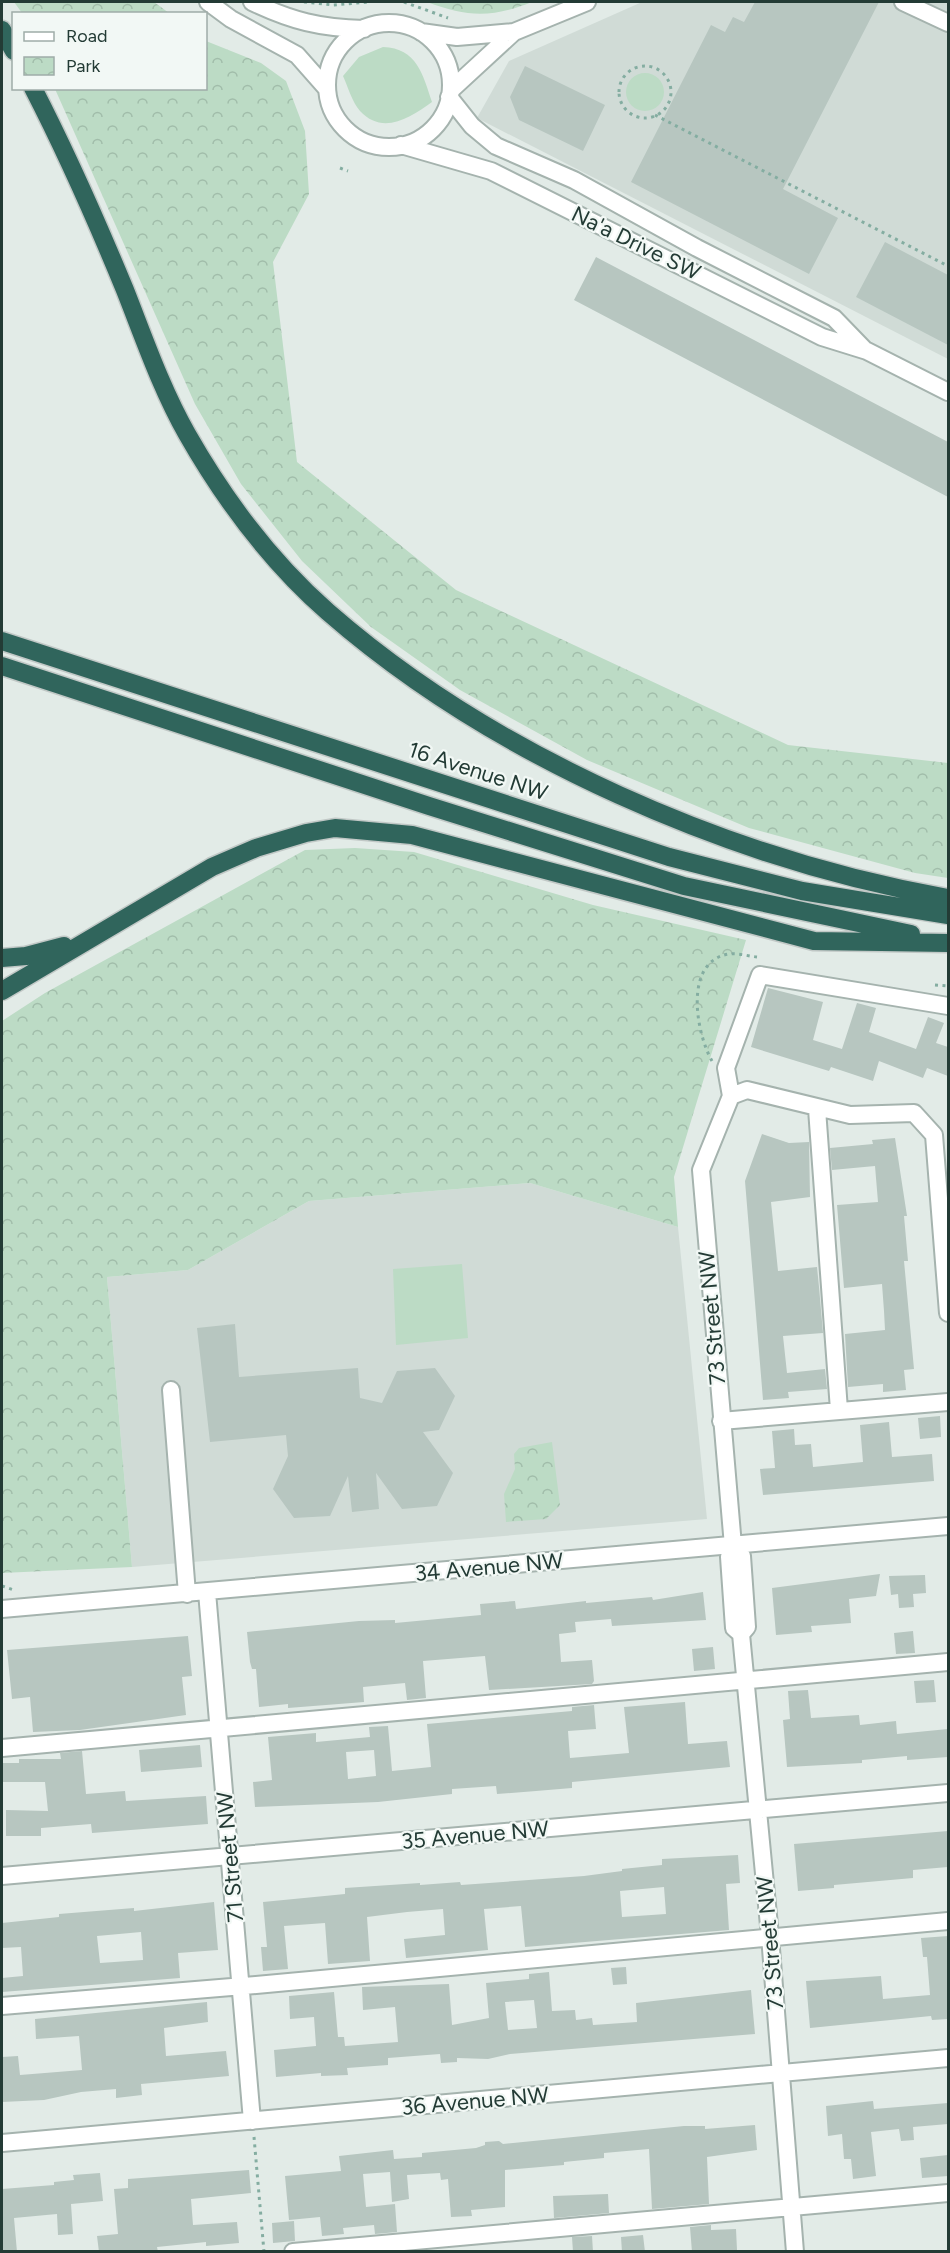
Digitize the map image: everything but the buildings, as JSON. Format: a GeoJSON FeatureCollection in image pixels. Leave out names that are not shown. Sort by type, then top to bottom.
{"type":"FeatureCollection","features":[{"type":"Feature","properties":{"kind":"highway"},"geometry":{"type":"LineString","coordinates":[[2,30],[12,48]]}},
{"type":"Feature","properties":{"kind":"highway"},"geometry":{"type":"LineString","coordinates":[[34,90],[77,179],[163,385],[186,431],[254,535],[326,610],[385,658],[477,718],[545,759],[619,794],[744,846],[871,882],[948,898]]}},
{"type":"Feature","properties":{"kind":"highway","name":"16 Avenue NW"},"geometry":{"type":"LineString","coordinates":[[2,641],[669,857],[802,891],[948,915]]}},
{"type":"Feature","properties":{"kind":"highway","name":"16 Avenue NW"},"geometry":{"type":"LineString","coordinates":[[2,666],[429,806],[684,886],[948,942]]}},
{"type":"Feature","properties":{"kind":"highway"},"geometry":{"type":"LineString","coordinates":[[2,991],[212,867],[256,848],[306,833],[335,828],[360,828],[412,835],[814,941],[948,942]]}},
{"type":"Feature","properties":{"kind":"highway"},"geometry":{"type":"LineString","coordinates":[[2,958],[26,956],[75,943],[150,904]]}},
{"type":"Feature","properties":{"kind":"street"},"geometry":{"type":"LineString","coordinates":[[208,2],[231,19],[297,56],[327,89],[338,121],[355,137],[377,146],[401,146],[420,139],[435,126],[450,94],[514,32]]}},
{"type":"Feature","properties":{"kind":"street"},"geometry":{"type":"LineString","coordinates":[[252,2],[287,18],[318,26],[365,28],[384,24],[407,26],[432,42],[444,58],[450,94]]}},
{"type":"Feature","properties":{"kind":"street"},"geometry":{"type":"LineString","coordinates":[[417,31],[457,37],[514,32],[587,2]]}},
{"type":"Feature","properties":{"kind":"street"},"geometry":{"type":"LineString","coordinates":[[912,4],[948,23]]}},
{"type":"Feature","properties":{"kind":"street"},"geometry":{"type":"LineString","coordinates":[[327,89],[330,66],[334,56],[347,39],[365,28]]}},
{"type":"Feature","properties":{"kind":"street","name":"Na'a Drive SW"},"geometry":{"type":"LineString","coordinates":[[450,94],[471,125],[496,146],[574,180],[697,248],[834,318],[867,351]]}},
{"type":"Feature","properties":{"kind":"street","name":"Na'a Drive SW"},"geometry":{"type":"LineString","coordinates":[[401,146],[491,171],[822,337],[867,351],[948,392]]}},
{"type":"Feature","properties":{"kind":"street"},"geometry":{"type":"LineString","coordinates":[[948,1006],[760,975],[726,1068],[731,1096],[747,1090],[817,1109],[850,1115],[914,1113],[934,1135],[948,1313]]}},
{"type":"Feature","properties":{"kind":"street","name":"73 Street NW"},"geometry":{"type":"LineString","coordinates":[[731,1096],[700,1170],[733,1546],[729,1557],[734,1628],[741,1634],[770,1936],[795,2252]]}},
{"type":"Feature","properties":{"kind":"street"},"geometry":{"type":"LineString","coordinates":[[817,1109],[839,1410]]}},
{"type":"Feature","properties":{"kind":"street"},"geometry":{"type":"LineString","coordinates":[[171,1390],[187,1594]]}},
{"type":"Feature","properties":{"kind":"street"},"geometry":{"type":"LineString","coordinates":[[721,1421],[948,1402]]}},
{"type":"Feature","properties":{"kind":"street","name":"34 Avenue NW"},"geometry":{"type":"LineString","coordinates":[[2,1609],[948,1526]]}},
{"type":"Feature","properties":{"kind":"street","name":"71 Street NW"},"geometry":{"type":"LineString","coordinates":[[207,1592],[252,2121]]}},
{"type":"Feature","properties":{"kind":"street","name":"34 Avenue NW"},"geometry":{"type":"LineString","coordinates":[[2,1596],[29,1606]]}},
{"type":"Feature","properties":{"kind":"street"},"geometry":{"type":"LineString","coordinates":[[2,1748],[948,1662]]}},
{"type":"Feature","properties":{"kind":"street","name":"35 Avenue NW"},"geometry":{"type":"LineString","coordinates":[[2,1876],[948,1793]]}},
{"type":"Feature","properties":{"kind":"street"},"geometry":{"type":"LineString","coordinates":[[2,2006],[242,1986],[948,1920]]}},
{"type":"Feature","properties":{"kind":"street","name":"36 Avenue NW"},"geometry":{"type":"LineString","coordinates":[[2,2143],[948,2058]]}},
{"type":"Feature","properties":{"kind":"street"},"geometry":{"type":"LineString","coordinates":[[293,2252],[948,2193]]}},
{"type":"Feature","properties":{"kind":"path"},"geometry":{"type":"LineString","coordinates":[[304,2],[333,5],[369,2]]}},
{"type":"Feature","properties":{"kind":"path"},"geometry":{"type":"LineString","coordinates":[[404,2],[451,19]]}},
{"type":"Feature","properties":{"kind":"path"},"geometry":{"type":"LineString","coordinates":[[655,115],[667,104],[670,88],[668,80],[663,74],[649,66],[632,69],[621,82],[619,90],[623,106],[641,117],[655,115],[948,266]]}},
{"type":"Feature","properties":{"kind":"path"},"geometry":{"type":"LineString","coordinates":[[340,168],[348,171]]}},
{"type":"Feature","properties":{"kind":"path"},"geometry":{"type":"LineString","coordinates":[[252,2121],[264,2252]]}},
{"type":"Feature","properties":{"kind":"shaded area"},"geometry":{"type":"Polygon","coordinates":[[[642,2],[948,2],[948,359],[477,118],[509,61],[642,2]]]}},
{"type":"Feature","properties":{"kind":"shaded area"},"geometry":{"type":"Polygon","coordinates":[[[530,1183],[678,1227],[707,1519],[132,1567],[107,1277],[188,1270],[309,1201],[530,1183]]]}},
{"type":"Feature","properties":{"kind":"green space"},"geometry":{"type":"Polygon","coordinates":[[[14,2],[154,2],[168,12],[21,12],[14,2]]]}},
{"type":"Feature","properties":{"kind":"green space"},"geometry":{"type":"Polygon","coordinates":[[[427,2],[532,2],[504,11],[480,14],[455,11],[427,2]]]}},
{"type":"Feature","properties":{"kind":"green space"},"geometry":{"type":"Polygon","coordinates":[[[207,41],[261,63],[286,81],[305,131],[309,194],[273,262],[297,462],[456,590],[788,745],[948,763],[948,878],[915,873],[749,828],[587,760],[460,690],[371,627],[302,561],[241,484],[195,404],[55,90],[207,90],[207,41]]]}},
{"type":"Feature","properties":{"kind":"green space"},"geometry":{"type":"Polygon","coordinates":[[[383,47],[404,52],[411,58],[422,73],[432,102],[397,122],[378,122],[360,111],[352,99],[343,76],[359,57],[383,47]]]}},
{"type":"Feature","properties":{"kind":"green space"},"geometry":{"type":"Polygon","coordinates":[[[645,73],[659,78],[664,92],[659,106],[645,111],[631,106],[626,92],[631,78],[645,73]]]}},
{"type":"Feature","properties":{"kind":"green space"},"geometry":{"type":"Polygon","coordinates":[[[355,848],[414,852],[593,905],[746,940],[674,1177],[678,1227],[530,1183],[309,1201],[188,1270],[107,1277],[132,1567],[2,1573],[2,1021],[45,993],[305,850],[355,848]]]}},
{"type":"Feature","properties":{"kind":"green space"},"geometry":{"type":"Polygon","coordinates":[[[462,1264],[468,1338],[396,1345],[393,1269],[462,1264]]]}},
{"type":"Feature","properties":{"kind":"green space"},"geometry":{"type":"Polygon","coordinates":[[[552,1442],[560,1505],[546,1519],[506,1522],[504,1494],[515,1469],[514,1454],[519,1448],[552,1442]]]}}]}
